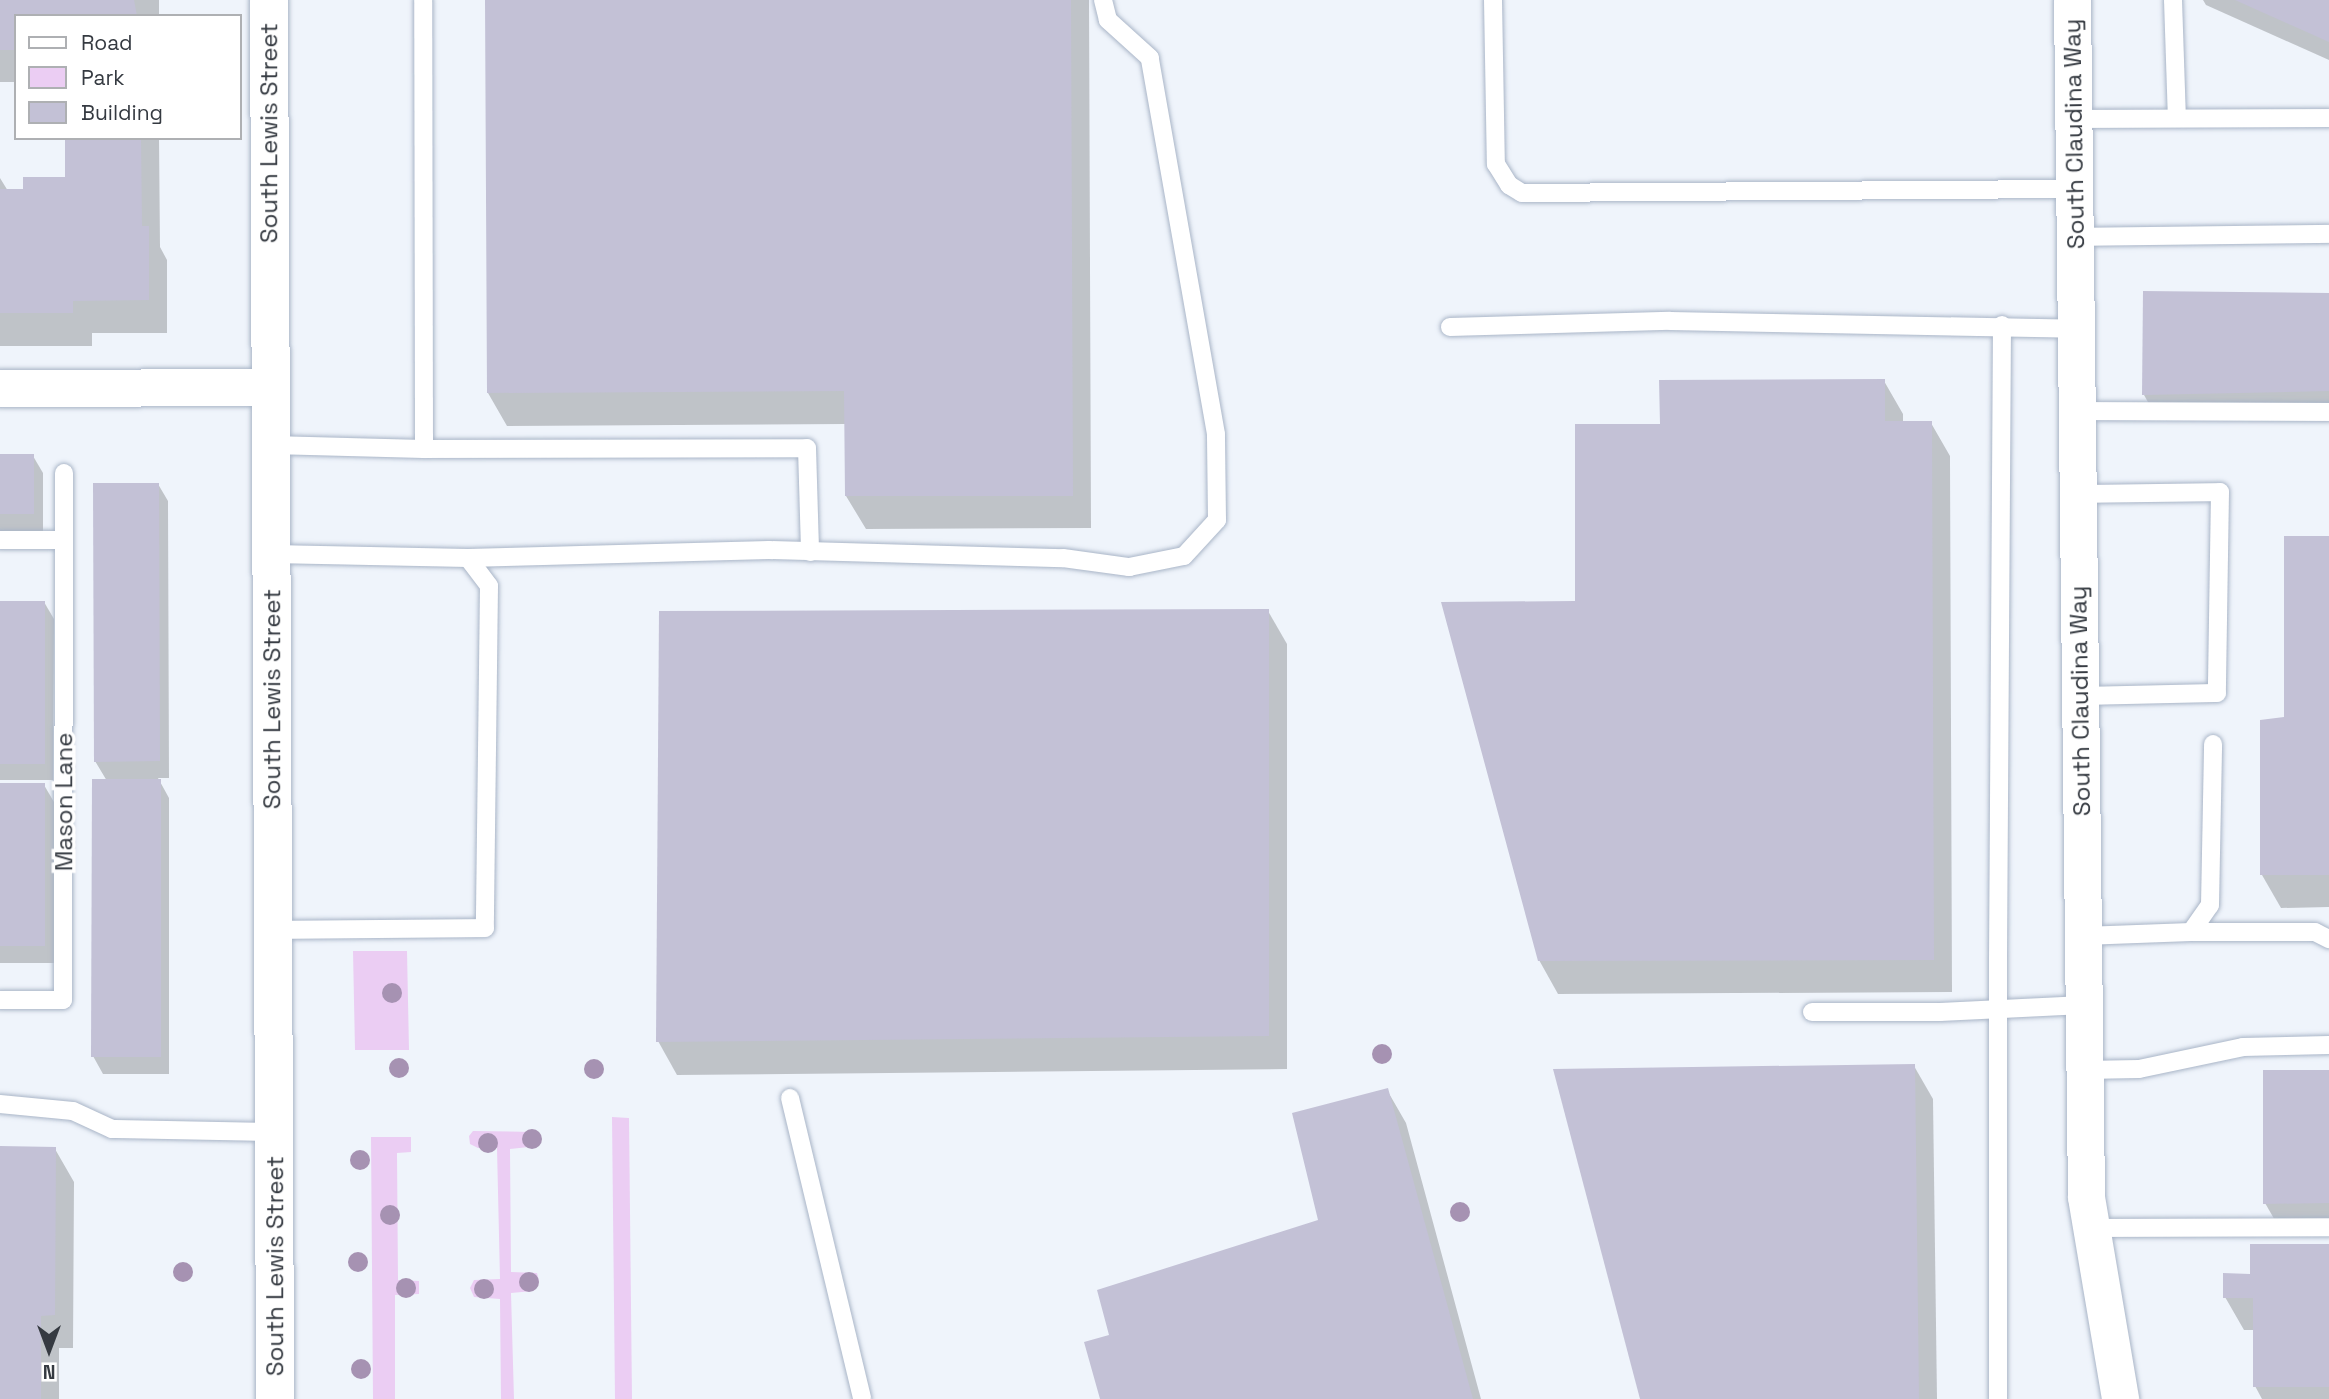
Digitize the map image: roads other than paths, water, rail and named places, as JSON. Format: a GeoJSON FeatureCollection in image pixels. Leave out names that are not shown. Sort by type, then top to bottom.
{"type":"FeatureCollection","features":[{"type":"Feature","properties":{"kind":"main road","name":"South Lewis Street"},"geometry":{"type":"LineString","coordinates":[[269,0],[275,1399]]}},
{"type":"Feature","properties":{"kind":"street","name":"South Claudina Way"},"geometry":{"type":"LineString","coordinates":[[2072,0],[2086,1197],[2120,1399]]}},
{"type":"Feature","properties":{"kind":"street"},"geometry":{"type":"LineString","coordinates":[[0,388],[271,387]]}},
{"type":"Feature","properties":{"kind":"lane"},"geometry":{"type":"LineString","coordinates":[[422,0],[424,449]]}},
{"type":"Feature","properties":{"kind":"lane"},"geometry":{"type":"LineString","coordinates":[[272,554],[468,558],[810,552],[1063,558],[1129,567],[1184,556],[1217,520],[1216,434],[1150,58],[1108,20],[1103,0]]}},
{"type":"Feature","properties":{"kind":"lane"},"geometry":{"type":"LineString","coordinates":[[1493,0],[1496,164],[1509,185],[1522,193],[2074,189]]}},
{"type":"Feature","properties":{"kind":"lane"},"geometry":{"type":"LineString","coordinates":[[2173,0],[2177,118]]}},
{"type":"Feature","properties":{"kind":"lane"},"geometry":{"type":"LineString","coordinates":[[2074,119],[2329,118]]}},
{"type":"Feature","properties":{"kind":"lane"},"geometry":{"type":"LineString","coordinates":[[2075,237],[2329,234]]}},
{"type":"Feature","properties":{"kind":"lane"},"geometry":{"type":"LineString","coordinates":[[1450,327],[1670,321],[2002,325],[2076,329]]}},
{"type":"Feature","properties":{"kind":"lane"},"geometry":{"type":"LineString","coordinates":[[1998,1399],[1997,1008],[2002,325]]}},
{"type":"Feature","properties":{"kind":"lane"},"geometry":{"type":"LineString","coordinates":[[2077,411],[2329,412]]}},
{"type":"Feature","properties":{"kind":"lane"},"geometry":{"type":"LineString","coordinates":[[271,445],[424,449],[807,448],[810,552]]}},
{"type":"Feature","properties":{"kind":"lane","name":"Mason Lane"},"geometry":{"type":"LineString","coordinates":[[0,1000],[63,1000],[64,473]]}},
{"type":"Feature","properties":{"kind":"lane"},"geometry":{"type":"LineString","coordinates":[[2078,494],[2220,492],[2217,693],[2080,696]]}},
{"type":"Feature","properties":{"kind":"lane"},"geometry":{"type":"LineString","coordinates":[[0,540],[64,540]]}},
{"type":"Feature","properties":{"kind":"lane"},"geometry":{"type":"LineString","coordinates":[[273,930],[485,928],[489,586],[468,558]]}},
{"type":"Feature","properties":{"kind":"lane"},"geometry":{"type":"LineString","coordinates":[[2191,932],[2210,905],[2213,744]]}},
{"type":"Feature","properties":{"kind":"lane"},"geometry":{"type":"LineString","coordinates":[[2083,936],[2191,932],[2315,932],[2329,940]]}},
{"type":"Feature","properties":{"kind":"lane"},"geometry":{"type":"LineString","coordinates":[[1812,1012],[1940,1012],[2084,1005]]}},
{"type":"Feature","properties":{"kind":"lane"},"geometry":{"type":"LineString","coordinates":[[2084,1070],[2138,1069],[2243,1047],[2329,1045]]}},
{"type":"Feature","properties":{"kind":"lane"},"geometry":{"type":"LineString","coordinates":[[790,1098],[862,1399]]}},
{"type":"Feature","properties":{"kind":"lane"},"geometry":{"type":"LineString","coordinates":[[0,1104],[73,1111],[112,1129],[274,1132]]}},
{"type":"Feature","properties":{"kind":"lane"},"geometry":{"type":"LineString","coordinates":[[2092,1228],[2329,1227]]}}]}
